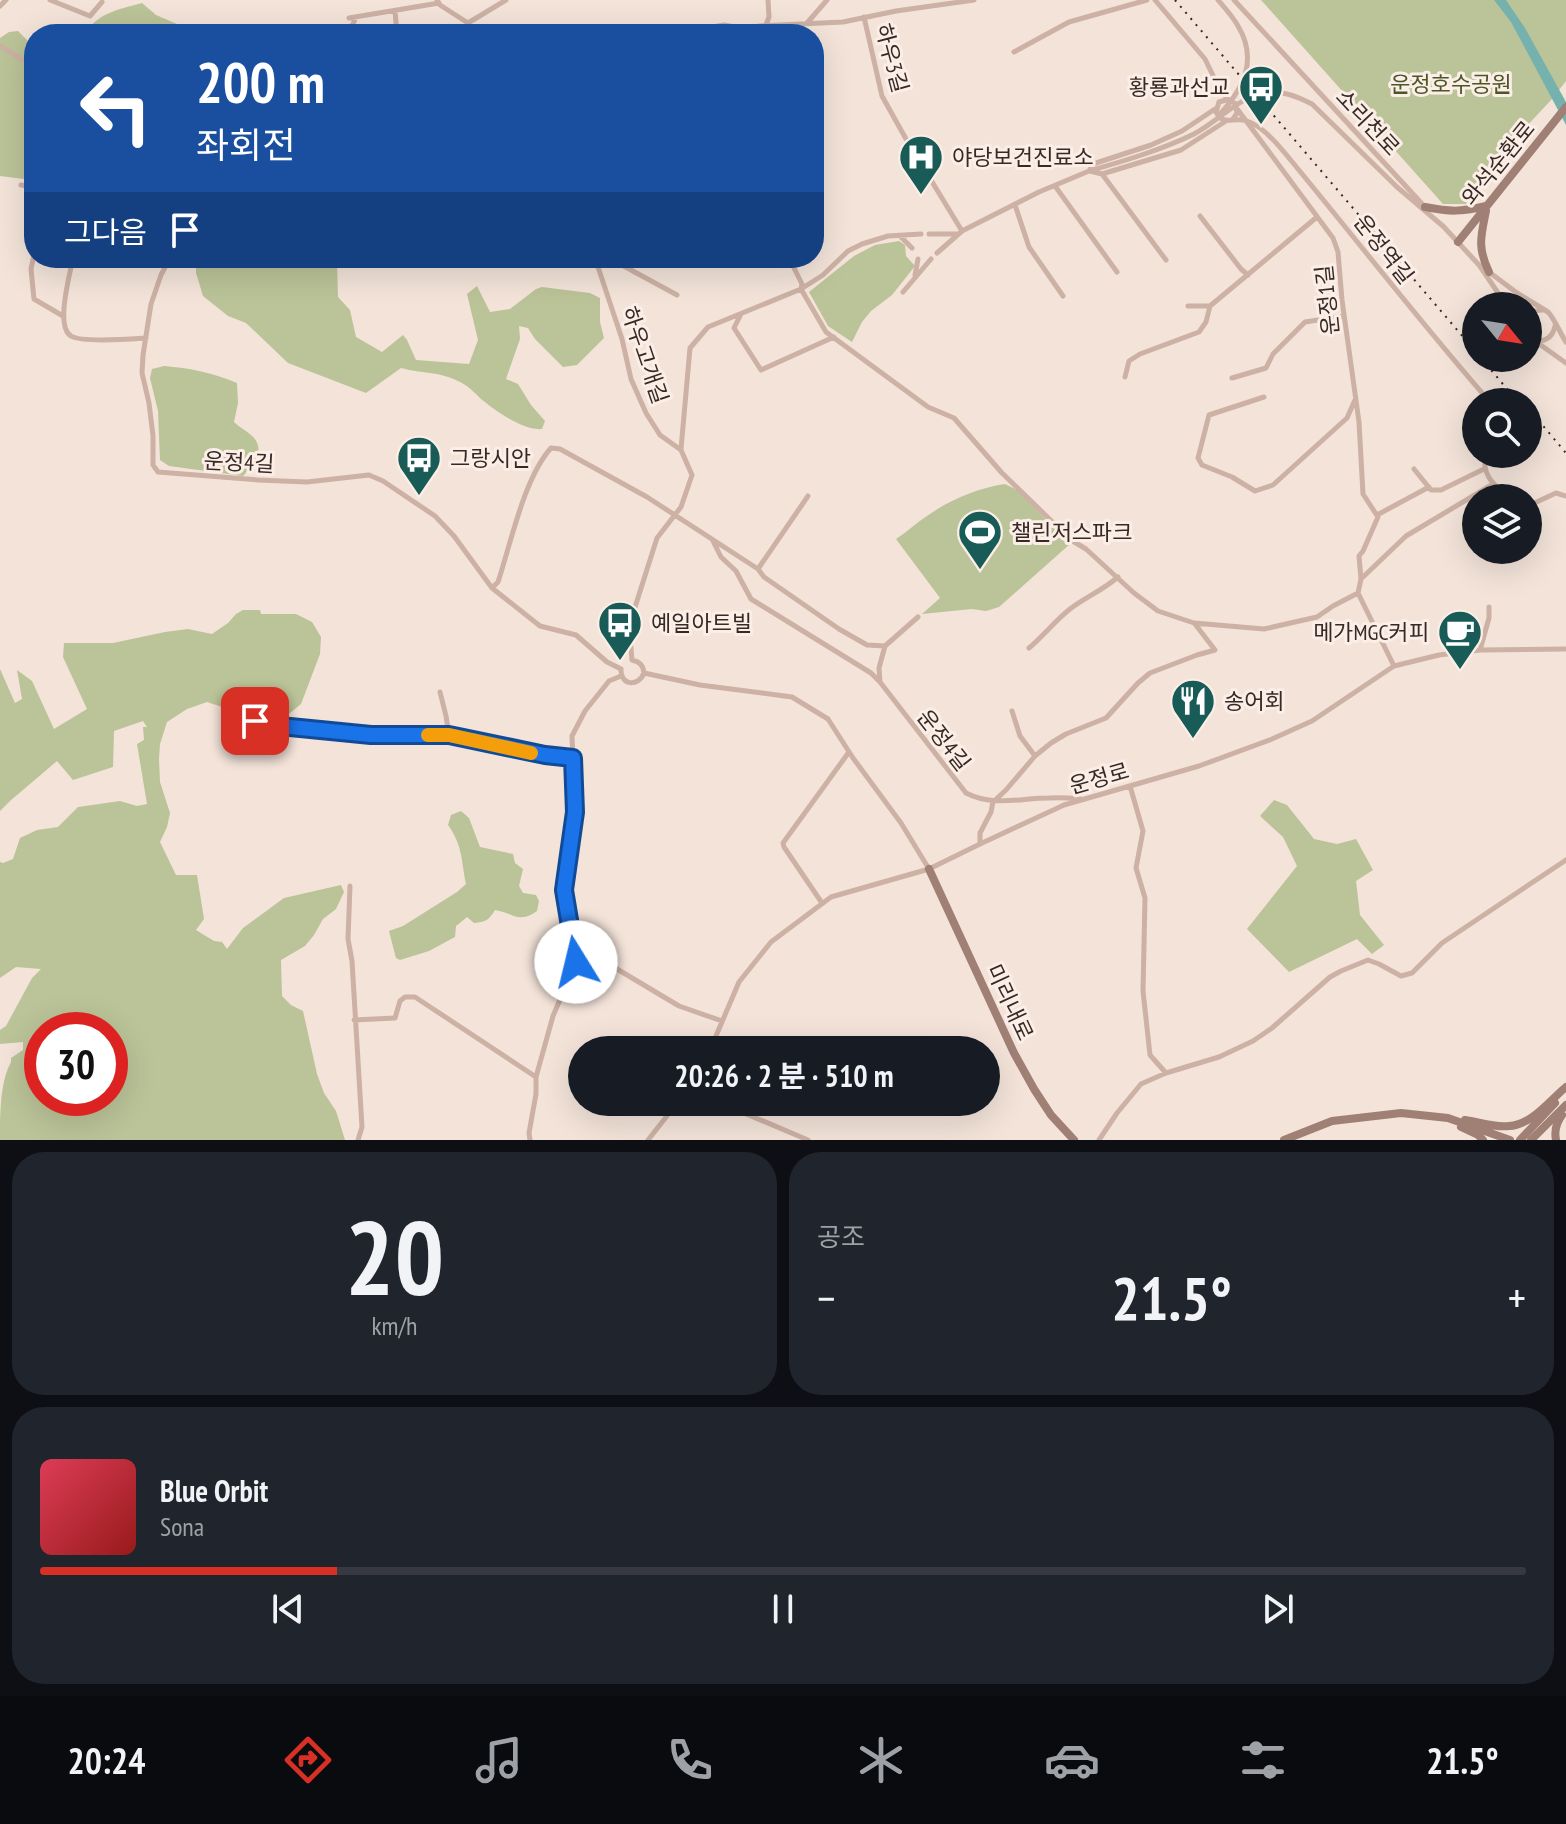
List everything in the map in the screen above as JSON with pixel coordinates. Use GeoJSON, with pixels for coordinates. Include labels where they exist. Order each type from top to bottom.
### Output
{"type":"FeatureCollection","features":[{"type":"Feature","properties":{"kind":"street"},"geometry":{"type":"LineString","coordinates":[[0,6],[6,0]]}},
{"type":"Feature","properties":{"kind":"street"},"geometry":{"type":"LineString","coordinates":[[50,0],[90,16],[102,2]]}},
{"type":"Feature","properties":{"kind":"street"},"geometry":{"type":"LineString","coordinates":[[353,24],[352,17],[438,2],[468,23],[506,0]]}},
{"type":"Feature","properties":{"kind":"street"},"geometry":{"type":"LineString","coordinates":[[766,24],[768,0]]}},
{"type":"Feature","properties":{"kind":"street"},"geometry":{"type":"LineString","coordinates":[[807,23],[827,0]]}},
{"type":"Feature","properties":{"kind":"street"},"geometry":{"type":"LineString","coordinates":[[792,24],[843,22],[974,0]]}},
{"type":"Feature","properties":{"kind":"street"},"geometry":{"type":"LineString","coordinates":[[1014,52],[1069,22],[1147,0]]}},
{"type":"Feature","properties":{"kind":"street"},"geometry":{"type":"LineString","coordinates":[[1089,171],[1102,174],[1181,150],[1230,120],[1238,110],[1235,103],[1220,90],[1205,59],[1155,0]]}},
{"type":"Feature","properties":{"kind":"street"},"geometry":{"type":"LineString","coordinates":[[1208,126],[1241,87],[1247,67],[1248,49],[1239,26],[1218,0]]}},
{"type":"Feature","properties":{"kind":"street","name":"소리천로"},"geometry":{"type":"LineString","coordinates":[[1234,0],[1479,265]]}},
{"type":"Feature","properties":{"kind":"street"},"geometry":{"type":"LineString","coordinates":[[395,11],[396,24]]}},
{"type":"Feature","properties":{"kind":"street","name":"하우3길"},"geometry":{"type":"LineString","coordinates":[[864,17],[882,96],[959,232]]}},
{"type":"Feature","properties":{"kind":"street"},"geometry":{"type":"LineString","coordinates":[[0,46],[24,61]]}},
{"type":"Feature","properties":{"kind":"street"},"geometry":{"type":"LineString","coordinates":[[1220,90],[1217,116],[1248,121]]}},
{"type":"Feature","properties":{"kind":"street"},"geometry":{"type":"LineString","coordinates":[[937,253],[959,232],[1015,205],[1089,171],[1141,156],[1193,135],[1249,97],[1272,92],[1297,96],[1312,104],[1397,187],[1444,227]]}},
{"type":"Feature","properties":{"kind":"street"},"geometry":{"type":"LineString","coordinates":[[1089,171],[1093,164],[1182,131],[1229,100]]}},
{"type":"Feature","properties":{"kind":"street","name":"와석순환로"},"geometry":{"type":"LineString","coordinates":[[1458,242],[1566,107]]}},
{"type":"Feature","properties":{"kind":"street","name":"운정1길"},"geometry":{"type":"LineString","coordinates":[[1238,110],[1333,238],[1338,252],[1359,422],[1363,494],[1377,515]]}},
{"type":"Feature","properties":{"kind":"street","name":"운정역길"},"geometry":{"type":"LineString","coordinates":[[1248,121],[1272,138],[1478,388]]}},
{"type":"Feature","properties":{"kind":"street"},"geometry":{"type":"LineString","coordinates":[[1102,174],[1166,260]]}},
{"type":"Feature","properties":{"kind":"street"},"geometry":{"type":"LineString","coordinates":[[1055,186],[1117,272]]}},
{"type":"Feature","properties":{"kind":"street"},"geometry":{"type":"LineString","coordinates":[[1015,205],[1029,247],[1063,296]]}},
{"type":"Feature","properties":{"kind":"street"},"geometry":{"type":"LineString","coordinates":[[1425,207],[1461,212],[1487,206],[1479,243],[1489,272]]}},
{"type":"Feature","properties":{"kind":"street"},"geometry":{"type":"LineString","coordinates":[[1200,216],[1248,275]]}},
{"type":"Feature","properties":{"kind":"street"},"geometry":{"type":"LineString","coordinates":[[1125,377],[1129,361],[1140,354],[1199,332],[1206,322],[1210,306],[1317,217]]}},
{"type":"Feature","properties":{"kind":"street"},"geometry":{"type":"LineString","coordinates":[[929,234],[959,232]]}},
{"type":"Feature","properties":{"kind":"street"},"geometry":{"type":"LineString","coordinates":[[632,660],[629,626],[657,538],[681,507],[692,475],[681,450],[690,348],[708,327],[801,289],[823,275],[848,251],[888,236],[921,234]]}},
{"type":"Feature","properties":{"kind":"street"},"geometry":{"type":"LineString","coordinates":[[901,236],[912,248]]}},
{"type":"Feature","properties":{"kind":"street"},"geometry":{"type":"LineString","coordinates":[[915,276],[918,259]]}},
{"type":"Feature","properties":{"kind":"street"},"geometry":{"type":"LineString","coordinates":[[903,292],[931,259]]}},
{"type":"Feature","properties":{"kind":"street"},"geometry":{"type":"LineString","coordinates":[[1479,265],[1552,316],[1566,342]]}},
{"type":"Feature","properties":{"kind":"street"},"geometry":{"type":"LineString","coordinates":[[1479,265],[1497,292]]}},
{"type":"Feature","properties":{"kind":"street"},"geometry":{"type":"LineString","coordinates":[[31,268],[34,299],[63,316]]}},
{"type":"Feature","properties":{"kind":"street"},"geometry":{"type":"LineString","coordinates":[[71,268],[63,316],[66,331],[73,338],[146,338]]}},
{"type":"Feature","properties":{"kind":"street","name":"운정4길"},"geometry":{"type":"LineString","coordinates":[[165,268],[151,304],[142,373],[153,436],[153,465],[158,472],[307,482],[369,475],[435,516],[454,536],[492,588],[540,626],[576,635],[607,662],[621,669]]}},
{"type":"Feature","properties":{"kind":"street","name":"하우고개길"},"geometry":{"type":"LineString","coordinates":[[598,268],[622,339],[631,379],[646,413],[660,435],[681,450]]}},
{"type":"Feature","properties":{"kind":"street"},"geometry":{"type":"LineString","coordinates":[[627,268],[677,295]]}},
{"type":"Feature","properties":{"kind":"street"},"geometry":{"type":"LineString","coordinates":[[794,268],[802,284],[801,289],[826,332],[928,407],[954,418],[1011,483],[1071,540],[1086,549],[1158,611],[1194,623],[1264,629],[1317,617],[1358,593]]}},
{"type":"Feature","properties":{"kind":"street"},"geometry":{"type":"LineString","coordinates":[[1188,306],[1210,306]]}},
{"type":"Feature","properties":{"kind":"street"},"geometry":{"type":"LineString","coordinates":[[742,313],[734,328],[761,370],[834,337]]}},
{"type":"Feature","properties":{"kind":"street"},"geometry":{"type":"LineString","coordinates":[[1232,378],[1266,368],[1273,354],[1305,322],[1344,316]]}},
{"type":"Feature","properties":{"kind":"street"},"geometry":{"type":"LineString","coordinates":[[1542,341],[1547,339],[1555,326]]}},
{"type":"Feature","properties":{"kind":"street"},"geometry":{"type":"LineString","coordinates":[[1542,346],[1566,363]]}},
{"type":"Feature","properties":{"kind":"street"},"geometry":{"type":"LineString","coordinates":[[1264,397],[1209,415],[1198,458],[1202,465],[1232,477],[1255,491],[1273,485],[1347,418],[1356,399]]}},
{"type":"Feature","properties":{"kind":"street","name":"운정4길"},"geometry":{"type":"LineString","coordinates":[[492,588],[498,582],[531,478],[551,448],[560,449],[675,514],[758,569],[764,577],[839,629],[867,645],[885,646]]}},
{"type":"Feature","properties":{"kind":"street"},"geometry":{"type":"LineString","coordinates":[[1414,469],[1431,490],[1441,490],[1484,469],[1493,484]]}},
{"type":"Feature","properties":{"kind":"street"},"geometry":{"type":"LineString","coordinates":[[1394,666],[1358,593],[1361,579],[1359,556],[1377,515],[1429,487]]}},
{"type":"Feature","properties":{"kind":"street"},"geometry":{"type":"LineString","coordinates":[[1542,500],[1556,493],[1566,496]]}},
{"type":"Feature","properties":{"kind":"street"},"geometry":{"type":"LineString","coordinates":[[758,569],[808,496]]}},
{"type":"Feature","properties":{"kind":"street"},"geometry":{"type":"LineString","coordinates":[[1361,579],[1406,536],[1462,503]]}},
{"type":"Feature","properties":{"kind":"street","name":"운정4길"},"geometry":{"type":"LineString","coordinates":[[712,539],[721,557],[736,571],[751,599],[871,673],[966,793],[978,800],[993,802]]}},
{"type":"Feature","properties":{"kind":"street"},"geometry":{"type":"LineString","coordinates":[[1029,648],[1069,610],[1118,578]]}},
{"type":"Feature","properties":{"kind":"street"},"geometry":{"type":"LineString","coordinates":[[1480,650],[1489,607]]}},
{"type":"Feature","properties":{"kind":"street"},"geometry":{"type":"LineString","coordinates":[[880,682],[879,668],[885,646],[918,617]]}},
{"type":"Feature","properties":{"kind":"street"},"geometry":{"type":"LineString","coordinates":[[980,844],[980,833],[993,802],[1035,756],[1066,734],[1106,718],[1150,673],[1215,650],[1194,623]]}},
{"type":"Feature","properties":{"kind":"street","name":"운정로"},"geometry":{"type":"LineString","coordinates":[[716,1036],[739,982],[771,942],[831,897],[929,869],[1064,805],[1199,766],[1272,739],[1312,721],[1394,666],[1439,655],[1480,650],[1566,649]]}},
{"type":"Feature","properties":{"kind":"street"},"geometry":{"type":"LineString","coordinates":[[632,660],[643,667],[644,673],[637,683],[630,684],[621,676],[621,669],[632,660]]}},
{"type":"Feature","properties":{"kind":"street"},"geometry":{"type":"LineString","coordinates":[[644,673],[700,685],[792,697],[828,719],[901,823],[929,869]]}},
{"type":"Feature","properties":{"kind":"street"},"geometry":{"type":"LineString","coordinates":[[530,1140],[536,1077],[553,1016],[576,962],[564,890],[575,812],[572,736],[585,711],[609,681],[621,676]]}},
{"type":"Feature","properties":{"kind":"street"},"geometry":{"type":"LineString","coordinates":[[440,692],[449,735]]}},
{"type":"Feature","properties":{"kind":"street"},"geometry":{"type":"LineString","coordinates":[[1012,711],[1020,736],[1035,756]]}},
{"type":"Feature","properties":{"kind":"street"},"geometry":{"type":"LineString","coordinates":[[230,717],[280,726],[371,735],[449,735],[573,758]]}},
{"type":"Feature","properties":{"kind":"street"},"geometry":{"type":"LineString","coordinates":[[822,903],[783,843],[849,752]]}},
{"type":"Feature","properties":{"kind":"street"},"geometry":{"type":"LineString","coordinates":[[1130,786],[1143,831],[1136,868],[1145,898],[1143,991],[1150,1055],[1166,1073]]}},
{"type":"Feature","properties":{"kind":"street"},"geometry":{"type":"LineString","coordinates":[[993,802],[1086,799]]}},
{"type":"Feature","properties":{"kind":"street"},"geometry":{"type":"LineString","coordinates":[[1099,1140],[1134,1092],[1150,1079],[1219,1057],[1253,1041],[1330,977],[1363,962],[1373,961],[1401,976],[1412,973],[1442,943],[1566,860]]}},
{"type":"Feature","properties":{"kind":"street","name":"미리내로"},"geometry":{"type":"LineString","coordinates":[[929,869],[1021,1065],[1051,1115],[1074,1140]]}},
{"type":"Feature","properties":{"kind":"street"},"geometry":{"type":"LineString","coordinates":[[350,886],[348,939],[362,1127],[358,1140]]}},
{"type":"Feature","properties":{"kind":"street"},"geometry":{"type":"LineString","coordinates":[[576,962],[587,968],[617,969],[679,1006],[722,1021]]}},
{"type":"Feature","properties":{"kind":"street"},"geometry":{"type":"LineString","coordinates":[[354,1020],[395,1018],[400,1001],[405,997],[415,997],[536,1077]]}},
{"type":"Feature","properties":{"kind":"street"},"geometry":{"type":"LineString","coordinates":[[1284,1140],[1332,1121],[1401,1113],[1500,1126],[1520,1124],[1566,1088]]}},
{"type":"Feature","properties":{"kind":"street"},"geometry":{"type":"LineString","coordinates":[[1520,1140],[1566,1088]]}},
{"type":"Feature","properties":{"kind":"street"},"geometry":{"type":"LineString","coordinates":[[1531,1140],[1566,1107]]}},
{"type":"Feature","properties":{"kind":"street"},"geometry":{"type":"LineString","coordinates":[[1556,1140],[1554,1131],[1566,1107]]}},
{"type":"Feature","properties":{"kind":"street"},"geometry":{"type":"LineString","coordinates":[[648,1140],[667,1116]]}},
{"type":"Feature","properties":{"kind":"street"},"geometry":{"type":"LineString","coordinates":[[751,1116],[808,1140]]}},
{"type":"Feature","properties":{"kind":"street"},"geometry":{"type":"LineString","coordinates":[[1435,1116],[1483,1140]]}},
{"type":"Feature","properties":{"kind":"street"},"geometry":{"type":"LineString","coordinates":[[1448,1118],[1510,1140]]}},
{"type":"Feature","properties":{"kind":"green space","name":"운정호수공원"},"geometry":{"type":"Polygon","coordinates":[[[1261,0],[1566,0],[1566,81],[1497,158],[1497,168],[1466,204],[1443,204],[1261,0]]]}},
{"type":"Feature","properties":{"kind":"green space"},"geometry":{"type":"Polygon","coordinates":[[[142,3],[156,15],[177,24],[94,24],[117,10],[142,3]]]}},
{"type":"Feature","properties":{"kind":"green space"},"geometry":{"type":"Polygon","coordinates":[[[18,31],[24,37],[24,179],[0,176],[0,38],[18,31]]]}},
{"type":"Feature","properties":{"kind":"green space"},"geometry":{"type":"Polygon","coordinates":[[[899,241],[905,245],[906,256],[915,266],[892,295],[871,311],[852,342],[828,326],[809,292],[854,256],[875,245],[899,241]]]}},
{"type":"Feature","properties":{"kind":"green space"},"geometry":{"type":"Polygon","coordinates":[[[196,268],[337,268],[338,297],[350,310],[356,337],[382,352],[403,335],[416,360],[469,364],[478,340],[467,294],[477,286],[490,312],[510,309],[542,287],[590,293],[600,298],[604,338],[577,365],[563,367],[528,328],[519,326],[520,339],[506,379],[518,384],[545,421],[542,429],[535,429],[510,419],[465,385],[447,376],[401,368],[366,393],[288,363],[246,323],[228,316],[203,296],[196,268]]]}},
{"type":"Feature","properties":{"kind":"green space"},"geometry":{"type":"Polygon","coordinates":[[[164,366],[219,376],[237,383],[238,403],[234,422],[256,440],[258,446],[255,461],[243,476],[169,466],[160,460],[158,411],[150,378],[152,369],[164,366]]]}},
{"type":"Feature","properties":{"kind":"green space","name":"챌린저스파크"},"geometry":{"type":"Polygon","coordinates":[[[1005,484],[1017,490],[1070,544],[999,607],[986,611],[972,609],[922,614],[940,598],[896,539],[954,500],[1005,484]]]}},
{"type":"Feature","properties":{"kind":"green space"},"geometry":{"type":"Polygon","coordinates":[[[243,610],[260,610],[261,614],[296,614],[312,622],[321,637],[320,654],[301,704],[284,718],[246,715],[207,702],[187,709],[167,722],[159,759],[160,782],[170,813],[160,842],[176,875],[197,875],[204,919],[196,930],[214,941],[222,942],[227,949],[243,928],[284,898],[341,885],[344,892],[336,909],[323,919],[305,946],[281,960],[282,996],[303,1011],[317,1074],[324,1093],[336,1111],[345,1140],[0,1140],[5,1079],[11,1058],[23,1050],[23,1042],[0,1044],[0,1030],[6,1026],[32,978],[41,969],[16,967],[0,978],[0,862],[13,859],[20,838],[37,830],[58,827],[78,807],[120,801],[137,806],[147,804],[137,744],[144,740],[143,727],[147,727],[143,721],[114,731],[113,767],[73,780],[57,761],[0,811],[0,669],[15,703],[22,699],[17,670],[32,681],[54,729],[87,709],[63,657],[64,643],[113,643],[188,629],[212,634],[243,610]]]}},
{"type":"Feature","properties":{"kind":"green space"},"geometry":{"type":"Polygon","coordinates":[[[1274,800],[1287,805],[1314,839],[1337,844],[1356,839],[1373,870],[1356,881],[1360,915],[1384,945],[1372,954],[1357,939],[1289,972],[1247,929],[1297,866],[1283,837],[1260,816],[1274,800]]]}},
{"type":"Feature","properties":{"kind":"green space"},"geometry":{"type":"Polygon","coordinates":[[[461,811],[469,818],[480,847],[513,854],[515,863],[523,869],[519,886],[523,893],[536,895],[539,901],[537,911],[521,917],[495,910],[487,920],[474,923],[467,917],[456,926],[455,937],[429,951],[400,960],[396,958],[389,931],[403,926],[466,884],[459,847],[448,825],[451,815],[461,811]]]}},
{"type":"Feature","properties":{"kind":"water"},"geometry":{"type":"Polygon","coordinates":[[[1494,0],[1506,0],[1525,28],[1566,102],[1566,125],[1511,22],[1494,0]]]}},
{"type":"Feature","properties":{"kind":"railway"},"geometry":{"type":"LineString","coordinates":[[1175,0],[1462,336]]}},
{"type":"Feature","properties":{"kind":"railway"},"geometry":{"type":"LineString","coordinates":[[1493,372],[1506,388]]}},
{"type":"Feature","properties":{"kind":"railway"},"geometry":{"type":"LineString","coordinates":[[1542,425],[1566,453]]}},
{"type":"Feature","properties":{"kind":"slow traffic"},"geometry":{"type":"LineString","coordinates":[[428,735],[449,735],[531,753]]}},
{"type":"Feature","properties":{"kind":"place","name":"황룡과선교"},"geometry":{"type":"Point","coordinates":[1261,126]}},
{"type":"Feature","properties":{"kind":"place","name":"야당보건진료소"},"geometry":{"type":"Point","coordinates":[921,196]}},
{"type":"Feature","properties":{"kind":"place","name":"그랑시안"},"geometry":{"type":"Point","coordinates":[419,497]}},
{"type":"Feature","properties":{"kind":"place","name":"챌린저스파크"},"geometry":{"type":"Point","coordinates":[980,571]}},
{"type":"Feature","properties":{"kind":"place","name":"예일아트빌"},"geometry":{"type":"Point","coordinates":[620,662]}},
{"type":"Feature","properties":{"kind":"place","name":"메가MGC커피"},"geometry":{"type":"Point","coordinates":[1460,671]}},
{"type":"Feature","properties":{"kind":"place","name":"송어회"},"geometry":{"type":"Point","coordinates":[1193,740]}},
{"type":"Feature","properties":{"kind":"route"},"geometry":{"type":"LineString","coordinates":[[255,721],[371,735],[449,735],[573,758],[575,812],[564,890],[576,962]]}}]}
